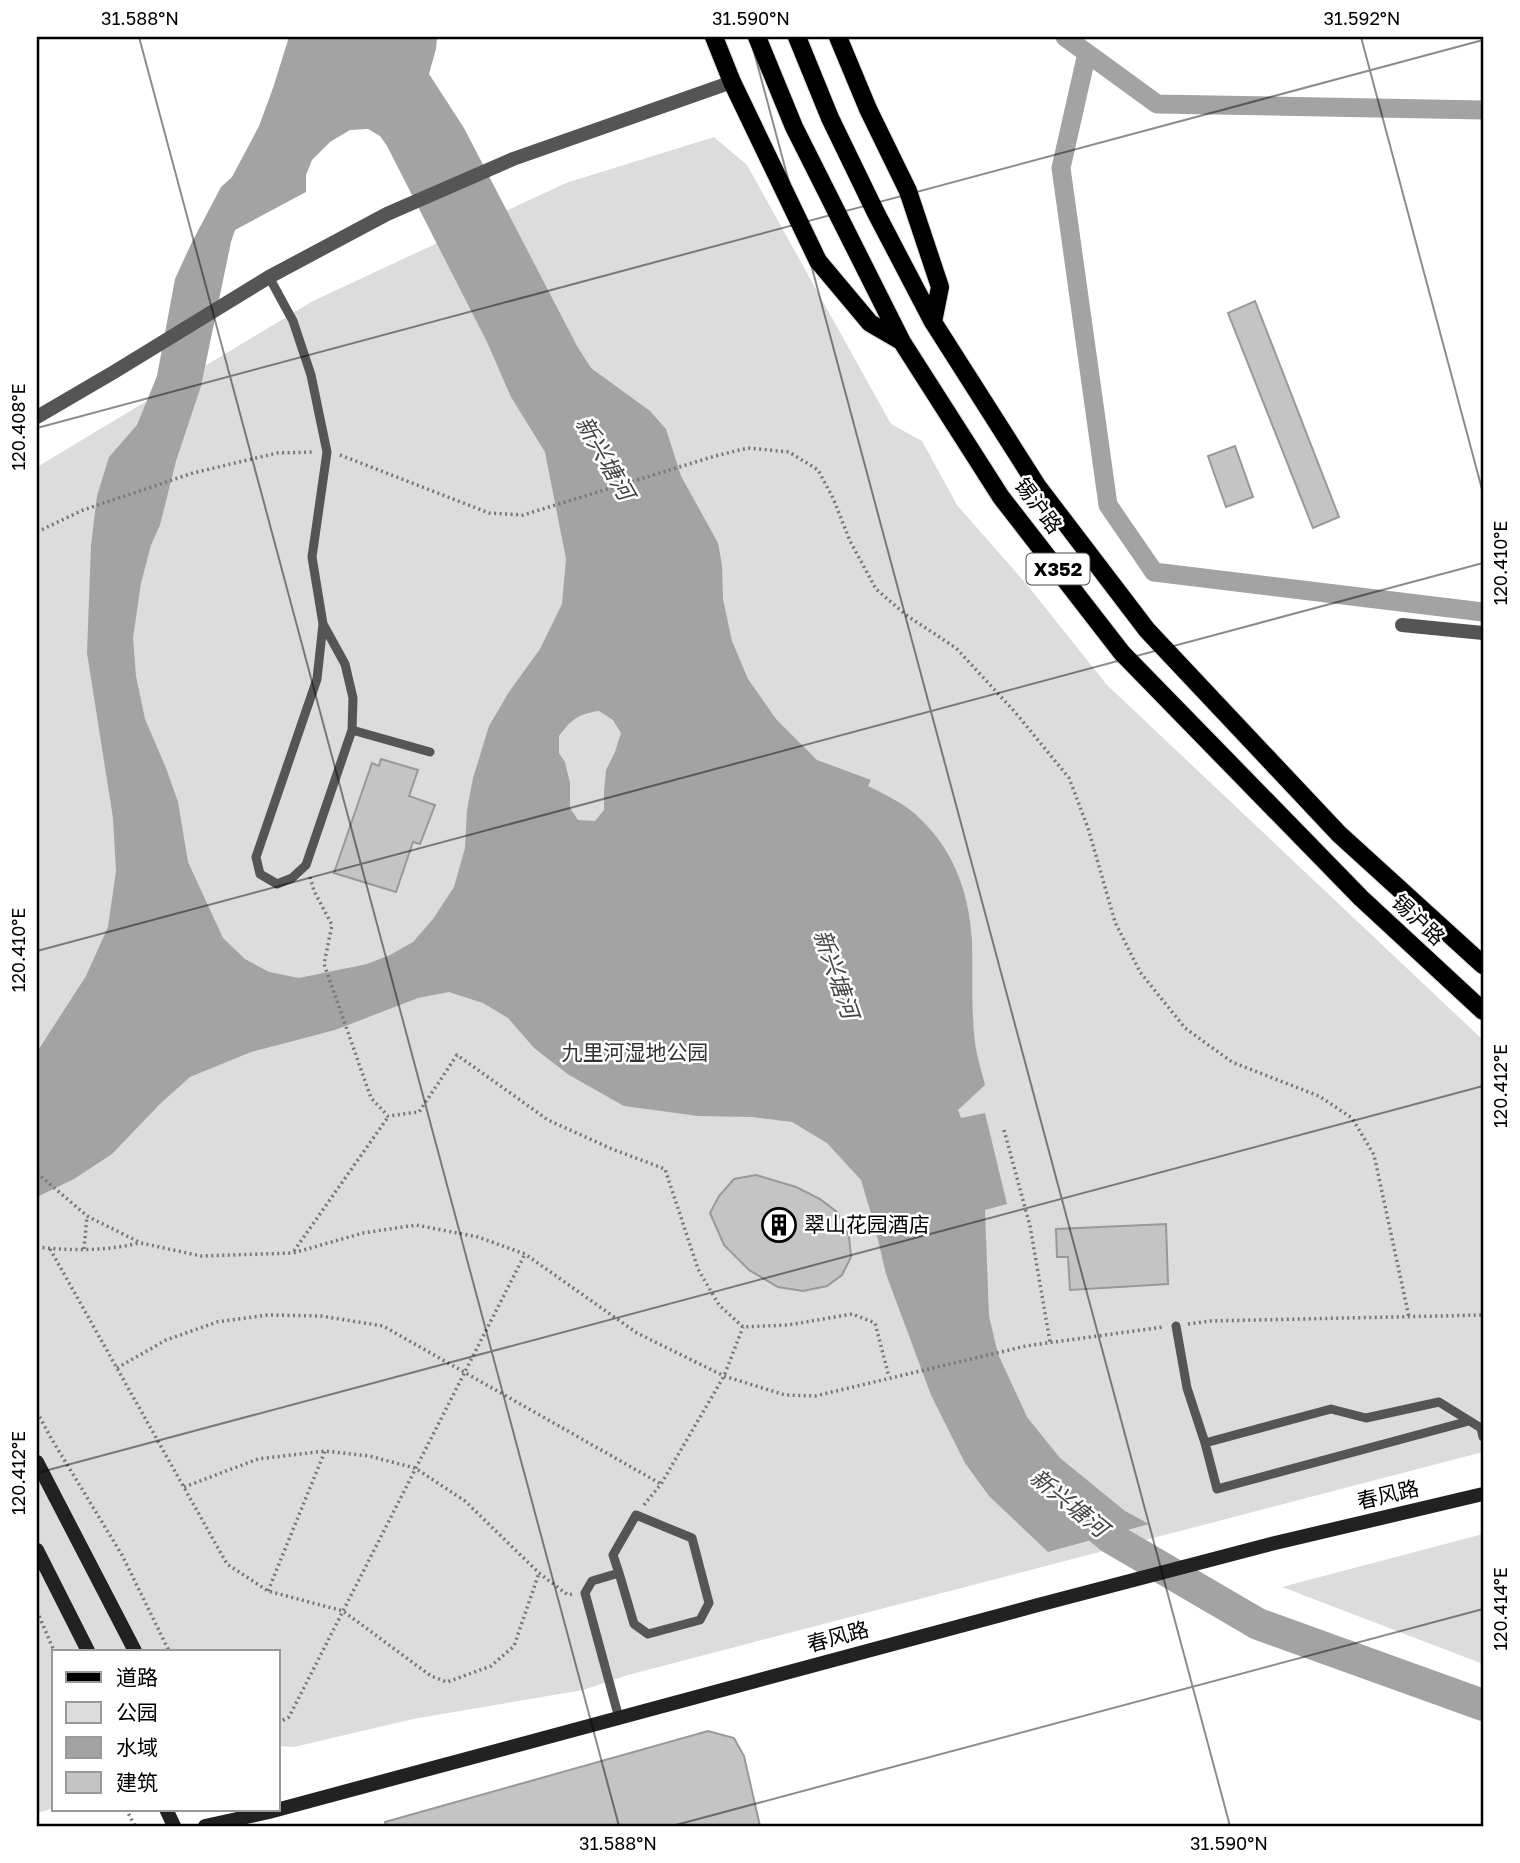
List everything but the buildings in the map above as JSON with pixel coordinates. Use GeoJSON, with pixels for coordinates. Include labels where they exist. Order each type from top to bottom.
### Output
{"type":"FeatureCollection","features":[{"type":"Feature","properties":{"kind":"main road"},"geometry":{"type":"LineString","coordinates":[[714,37],[732,82],[818,261],[870,323],[902,342]]}},
{"type":"Feature","properties":{"kind":"main road","name":"锡沪路"},"geometry":{"type":"LineString","coordinates":[[757,37],[794,127],[902,342],[1001,497],[1122,653],[1361,898],[1483,1011]]}},
{"type":"Feature","properties":{"kind":"main road","name":"锡沪路"},"geometry":{"type":"LineString","coordinates":[[797,37],[830,118],[876,214],[933,322],[1038,487],[1147,630],[1339,834],[1483,965]]}},
{"type":"Feature","properties":{"kind":"main road"},"geometry":{"type":"LineString","coordinates":[[838,37],[908,191],[940,287],[933,322]]}},
{"type":"Feature","properties":{"kind":"main road"},"geometry":{"type":"LineString","coordinates":[[37,1462],[134,1650]]}},
{"type":"Feature","properties":{"kind":"main road","name":"春风路"},"geometry":{"type":"LineString","coordinates":[[280,1810],[1038,1605],[1271,1544],[1483,1494]]}},
{"type":"Feature","properties":{"kind":"main road"},"geometry":{"type":"LineString","coordinates":[[37,1550],[87,1650]]}},
{"type":"Feature","properties":{"kind":"main road","name":"春风路"},"geometry":{"type":"LineString","coordinates":[[205,1826],[274,1811]]}},
{"type":"Feature","properties":{"kind":"street"},"geometry":{"type":"LineString","coordinates":[[37,417],[269,277],[387,214],[513,159],[732,82]]}},
{"type":"Feature","properties":{"kind":"street"},"geometry":{"type":"LineString","coordinates":[[1402,625],[1483,633]]}},
{"type":"Feature","properties":{"kind":"lane"},"geometry":{"type":"LineString","coordinates":[[269,277],[293,321],[311,375],[327,452],[312,557],[323,624],[317,679],[256,857],[260,874],[277,884],[292,878],[306,865],[352,730],[353,698],[345,664],[323,624]]}},
{"type":"Feature","properties":{"kind":"lane"},"geometry":{"type":"LineString","coordinates":[[352,730],[430,752]]}},
{"type":"Feature","properties":{"kind":"lane"},"geometry":{"type":"LineString","coordinates":[[1176,1326],[1187,1388],[1217,1489],[1469,1421]]}},
{"type":"Feature","properties":{"kind":"lane"},"geometry":{"type":"LineString","coordinates":[[1205,1443],[1331,1409],[1366,1418],[1439,1402],[1481,1428],[1483,1437]]}},
{"type":"Feature","properties":{"kind":"lane"},"geometry":{"type":"LineString","coordinates":[[636,1515],[692,1538],[709,1603],[700,1620],[648,1634],[634,1624],[619,1573],[613,1555],[636,1515]]}},
{"type":"Feature","properties":{"kind":"lane"},"geometry":{"type":"LineString","coordinates":[[619,1573],[592,1581],[585,1593],[619,1718]]}},
{"type":"Feature","properties":{"kind":"path"},"geometry":{"type":"LineString","coordinates":[[37,531],[83,510],[193,473],[277,453],[327,452],[489,513],[523,515],[748,448],[789,452],[817,470],[876,589],[906,615],[956,648],[1015,712],[1069,778],[1088,828],[1115,922],[1140,972],[1185,1028],[1232,1062],[1319,1096],[1352,1118],[1374,1155],[1409,1317]]}},
{"type":"Feature","properties":{"kind":"path"},"geometry":{"type":"LineString","coordinates":[[306,865],[314,891],[332,925],[324,964],[370,1098],[388,1116]]}},
{"type":"Feature","properties":{"kind":"path"},"geometry":{"type":"LineString","coordinates":[[293,1253],[388,1116],[419,1112],[457,1055],[548,1120],[665,1169],[698,1269],[719,1305],[743,1327],[788,1325],[852,1314],[875,1323],[889,1377]]}},
{"type":"Feature","properties":{"kind":"path"},"geometry":{"type":"LineString","coordinates":[[1004,1130],[1030,1226],[1050,1342]]}},
{"type":"Feature","properties":{"kind":"path"},"geometry":{"type":"LineString","coordinates":[[37,1173],[87,1216],[141,1243],[201,1256],[293,1253],[363,1233],[416,1225],[478,1237],[525,1254],[637,1333],[723,1376],[785,1395],[815,1395],[1026,1346],[1210,1321],[1483,1315]]}},
{"type":"Feature","properties":{"kind":"path"},"geometry":{"type":"LineString","coordinates":[[83,1249],[87,1216]]}},
{"type":"Feature","properties":{"kind":"path"},"geometry":{"type":"LineString","coordinates":[[37,1247],[116,1248],[141,1243]]}},
{"type":"Feature","properties":{"kind":"path"},"geometry":{"type":"LineString","coordinates":[[50,1249],[226,1564],[268,1591],[342,1611],[431,1676],[447,1682],[491,1666],[513,1646],[539,1573]]}},
{"type":"Feature","properties":{"kind":"path"},"geometry":{"type":"LineString","coordinates":[[280,1722],[289,1717],[525,1254]]}},
{"type":"Feature","properties":{"kind":"path"},"geometry":{"type":"LineString","coordinates":[[117,1368],[166,1340],[217,1322],[268,1315],[321,1316],[383,1326],[661,1483]]}},
{"type":"Feature","properties":{"kind":"path"},"geometry":{"type":"LineString","coordinates":[[636,1515],[661,1483],[723,1376],[743,1327]]}},
{"type":"Feature","properties":{"kind":"path"},"geometry":{"type":"LineString","coordinates":[[37,1412],[122,1555],[169,1650]]}},
{"type":"Feature","properties":{"kind":"path"},"geometry":{"type":"LineString","coordinates":[[184,1487],[258,1460],[325,1451],[369,1455],[415,1468],[465,1501],[539,1573],[568,1595],[585,1593]]}},
{"type":"Feature","properties":{"kind":"path"},"geometry":{"type":"LineString","coordinates":[[268,1591],[325,1451]]}},
{"type":"Feature","properties":{"kind":"path"},"geometry":{"type":"LineString","coordinates":[[37,1611],[54,1650]]}},
{"type":"Feature","properties":{"kind":"green space","name":"九里河湿地公园"},"geometry":{"type":"Polygon","coordinates":[[[714,137],[747,165],[891,424],[922,441],[957,505],[1028,586],[1107,685],[1483,1040],[1483,1452],[628,1675],[583,1690],[413,1719],[294,1747],[280,1746],[280,1650],[52,1650],[52,1809],[37,1813],[37,467],[313,301],[566,183],[714,137]]]}},
{"type":"Feature","properties":{"kind":"green space"},"geometry":{"type":"Polygon","coordinates":[[[1483,1534],[1483,1664],[1282,1587],[1483,1534]]]}},
{"type":"Feature","properties":{"kind":"water"},"geometry":{"type":"Polygon","coordinates":[[[289,37],[437,37],[429,74],[464,128],[577,346],[591,368],[650,411],[666,429],[681,476],[718,543],[723,599],[732,641],[748,679],[776,719],[817,760],[871,780],[868,786],[914,813],[928,826],[949,855],[963,887],[970,923],[974,1031],[985,1085],[958,1110],[961,1118],[985,1113],[1007,1204],[985,1210],[989,1316],[998,1354],[1027,1417],[1060,1458],[1125,1511],[1149,1524],[1048,1552],[989,1496],[965,1463],[931,1395],[886,1274],[861,1180],[827,1143],[792,1122],[752,1117],[698,1116],[624,1106],[569,1075],[534,1048],[508,1018],[483,1003],[449,992],[418,998],[335,1030],[251,1052],[190,1077],[112,1154],[74,1179],[37,1197],[37,1052],[86,976],[108,927],[116,871],[113,818],[87,653],[91,545],[97,496],[109,457],[137,425],[157,376],[175,279],[221,187],[232,177],[259,126],[289,37]],[[368,129],[350,130],[330,142],[312,160],[306,175],[306,192],[235,230],[201,386],[141,583],[133,638],[136,676],[145,719],[178,802],[188,862],[223,938],[245,959],[269,972],[299,978],[367,964],[413,942],[433,919],[454,887],[465,848],[467,810],[473,778],[489,726],[509,692],[540,649],[562,604],[566,559],[545,452],[511,397],[487,342],[387,146],[380,136],[368,129]],[[599,711],[576,718],[559,736],[559,753],[565,762],[570,783],[570,808],[578,820],[595,821],[604,810],[606,770],[621,733],[613,720],[599,711]]]}},
{"type":"Feature","properties":{"kind":"waterway"},"geometry":{"type":"LineString","coordinates":[[1065,37],[1157,104],[1483,110]]}},
{"type":"Feature","properties":{"kind":"waterway"},"geometry":{"type":"LineString","coordinates":[[1087,53],[1061,168],[1108,505],[1154,572],[1483,612]]}},
{"type":"Feature","properties":{"kind":"waterway","name":"新兴塘河"},"geometry":{"type":"LineString","coordinates":[[1075,1508],[1111,1538],[1258,1624],[1483,1705]]}},
{"type":"Feature","properties":{"kind":"place","name":"翠山花园酒店"},"geometry":{"type":"Point","coordinates":[779,1225]}}]}
